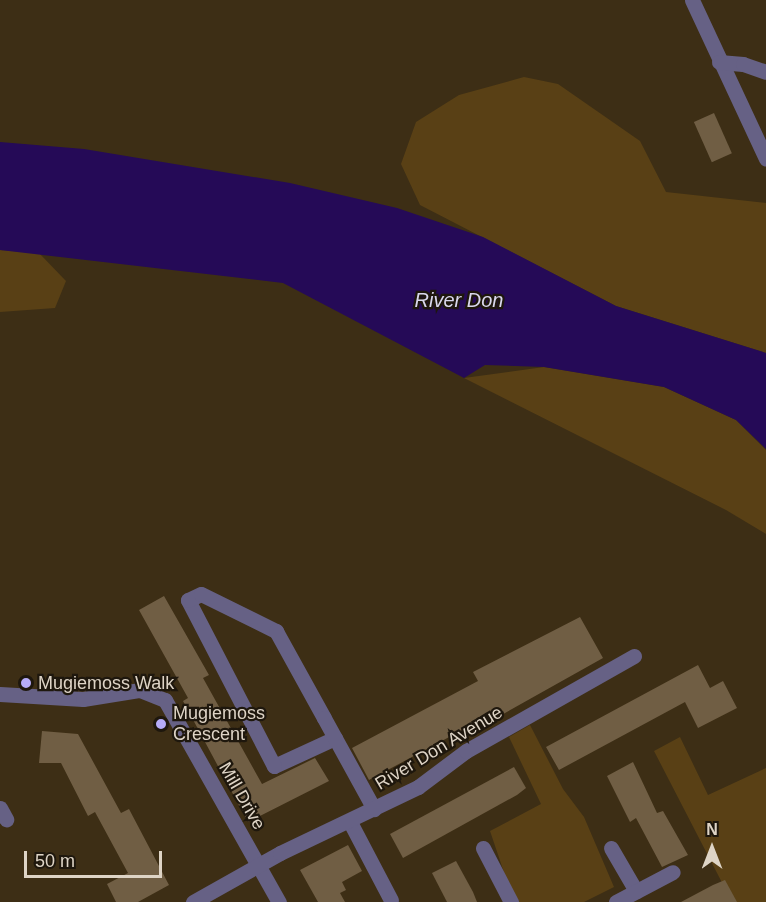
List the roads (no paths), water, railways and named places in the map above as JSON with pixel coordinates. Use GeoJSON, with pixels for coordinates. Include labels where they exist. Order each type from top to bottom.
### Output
{"type":"FeatureCollection","features":[{"type":"Feature","properties":{"kind":"street"},"geometry":{"type":"LineString","coordinates":[[692,0],[766,159]]}},
{"type":"Feature","properties":{"kind":"street"},"geometry":{"type":"LineString","coordinates":[[719,62],[743,64],[766,72]]}},
{"type":"Feature","properties":{"kind":"street"},"geometry":{"type":"LineString","coordinates":[[335,738],[274,766],[188,600],[201,594],[276,631],[335,738],[374,809]]}},
{"type":"Feature","properties":{"kind":"street","name":"River Don Avenue"},"geometry":{"type":"LineString","coordinates":[[260,866],[280,853],[350,822],[418,787],[466,752],[634,656]]}},
{"type":"Feature","properties":{"kind":"street","name":"Mill Drive"},"geometry":{"type":"LineString","coordinates":[[0,694],[70,700],[140,690],[155,693],[171,710],[279,902]]}},
{"type":"Feature","properties":{"kind":"street"},"geometry":{"type":"LineString","coordinates":[[350,822],[392,900]]}},
{"type":"Feature","properties":{"kind":"street"},"geometry":{"type":"LineString","coordinates":[[483,848],[510,902]]}},
{"type":"Feature","properties":{"kind":"street"},"geometry":{"type":"LineString","coordinates":[[611,848],[636,891]]}},
{"type":"Feature","properties":{"kind":"street"},"geometry":{"type":"LineString","coordinates":[[192,902],[260,866]]}},
{"type":"Feature","properties":{"kind":"street"},"geometry":{"type":"LineString","coordinates":[[616,902],[673,872]]}},
{"type":"Feature","properties":{"kind":"water","name":"River Don"},"geometry":{"type":"Polygon","coordinates":[[[0,142],[84,149],[290,183],[397,208],[483,237],[616,306],[766,353],[766,449],[736,420],[664,387],[544,367],[485,365],[464,378],[283,283],[0,250],[0,142]]]}},
{"type":"Feature","properties":{"kind":"place","name":"Mugiemoss Walk"},"geometry":{"type":"Point","coordinates":[26,683]}},
{"type":"Feature","properties":{"kind":"place","name":"Mugiemoss Crescent"},"geometry":{"type":"Point","coordinates":[161,724]}}]}
